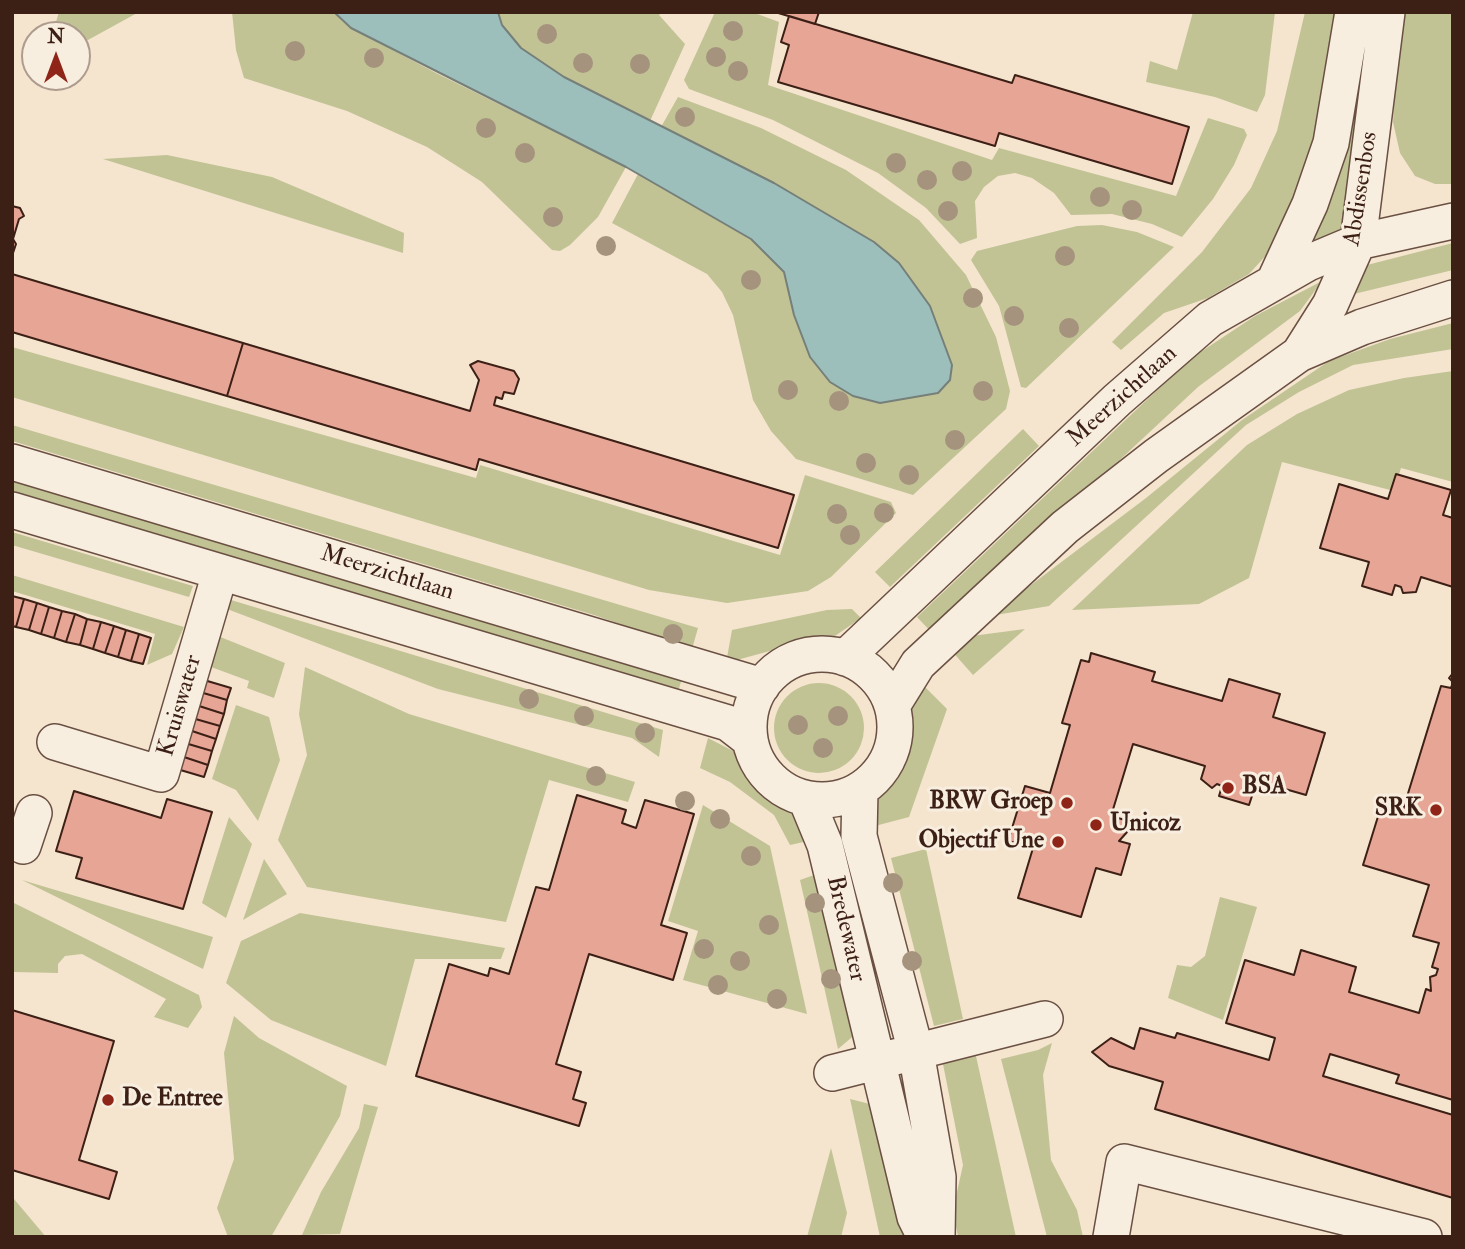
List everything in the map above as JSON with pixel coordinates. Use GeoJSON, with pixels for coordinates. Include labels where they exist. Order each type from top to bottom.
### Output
{"type":"FeatureCollection","features":[{"type":"Feature","properties":{"kind":"street","name":"Abdissenbos"},"geometry":{"type":"LineString","coordinates":[[1274,282],[1310,204],[1331,143],[1353,12]]}},
{"type":"Feature","properties":{"kind":"street","name":"Abdissenbos"},"geometry":{"type":"LineString","coordinates":[[1298,354],[1330,305],[1358,242],[1387,12]]}},
{"type":"Feature","properties":{"kind":"street","name":"Meerzichtlaan"},"geometry":{"type":"LineString","coordinates":[[845,659],[1117,400],[1210,319],[1274,282],[1358,242],[1453,221]]}},
{"type":"Feature","properties":{"kind":"street"},"geometry":{"type":"LineString","coordinates":[[892,706],[918,664],[1065,527],[1156,456],[1298,354],[1362,327],[1453,298]]}},
{"type":"Feature","properties":{"kind":"street","name":"Meerzichtlaan"},"geometry":{"type":"LineString","coordinates":[[12,462],[762,685]]}},
{"type":"Feature","properties":{"kind":"street","name":"Meerzichtlaan"},"geometry":{"type":"LineString","coordinates":[[12,510],[728,723],[750,740]]}},
{"type":"Feature","properties":{"kind":"street","name":"Kruiswater"},"geometry":{"type":"LineString","coordinates":[[55,742],[161,774],[220,573]]}},
{"type":"Feature","properties":{"kind":"street"},"geometry":{"type":"LineString","coordinates":[[822,654],[845,659],[874,677],[892,706],[894,735],[886,762],[860,790],[834,799],[806,799],[786,791],[769,778],[757,760],[750,740],[751,711],[762,685],[779,668],[799,658],[822,654]]}},
{"type":"Feature","properties":{"kind":"street","name":"Bredewater"},"geometry":{"type":"LineString","coordinates":[[860,790],[859,836],[916,1052],[938,1177],[937,1237]]}},
{"type":"Feature","properties":{"kind":"street","name":"Bredewater"},"geometry":{"type":"LineString","coordinates":[[806,799],[825,845],[915,1217],[925,1237]]}},
{"type":"Feature","properties":{"kind":"street"},"geometry":{"type":"LineString","coordinates":[[23,846],[34,813]]}},
{"type":"Feature","properties":{"kind":"street"},"geometry":{"type":"LineString","coordinates":[[832,1073],[1045,1019]]}},
{"type":"Feature","properties":{"kind":"street"},"geometry":{"type":"LineString","coordinates":[[1111,1237],[1124,1161],[1424,1237]]}},
{"type":"Feature","properties":{"kind":"green space"},"geometry":{"type":"Polygon","coordinates":[[[59,12],[139,12],[91,38],[91,21],[56,21],[59,12]]]}},
{"type":"Feature","properties":{"kind":"green space"},"geometry":{"type":"Polygon","coordinates":[[[232,12],[334,12],[351,28],[626,167],[598,217],[570,245],[560,251],[552,250],[482,182],[427,147],[347,111],[244,78],[236,50],[232,12]]]}},
{"type":"Feature","properties":{"kind":"green space"},"geometry":{"type":"Polygon","coordinates":[[[498,12],[662,12],[659,15],[685,44],[650,121],[564,77],[521,48],[502,25],[498,12]]]}},
{"type":"Feature","properties":{"kind":"green space"},"geometry":{"type":"Polygon","coordinates":[[[715,12],[752,12],[779,22],[768,85],[992,160],[999,148],[1176,196],[1208,118],[1244,129],[1247,135],[1234,165],[1213,199],[1182,237],[1152,224],[1112,214],[1071,215],[1054,193],[1032,178],[1015,173],[998,176],[984,187],[975,201],[977,238],[960,244],[926,208],[878,173],[773,120],[689,89],[684,80],[715,12]]]}},
{"type":"Feature","properties":{"kind":"green space"},"geometry":{"type":"Polygon","coordinates":[[[1193,12],[1275,12],[1265,95],[1257,112],[1215,97],[1146,82],[1150,61],[1177,70],[1193,12]]]}},
{"type":"Feature","properties":{"kind":"green space"},"geometry":{"type":"Polygon","coordinates":[[[1305,12],[1338,12],[1315,147],[1281,239],[1249,274],[1208,298],[1164,313],[1121,350],[1112,342],[1202,252],[1251,188],[1277,131],[1305,12]]]}},
{"type":"Feature","properties":{"kind":"green space"},"geometry":{"type":"Polygon","coordinates":[[[1363,12],[1378,12],[1342,230],[1309,242],[1363,12]]]}},
{"type":"Feature","properties":{"kind":"green space"},"geometry":{"type":"Polygon","coordinates":[[[1406,12],[1453,12],[1453,184],[1435,184],[1415,176],[1400,153],[1393,122],[1397,55],[1406,12]]]}},
{"type":"Feature","properties":{"kind":"green space"},"geometry":{"type":"Polygon","coordinates":[[[678,97],[761,128],[846,170],[919,220],[966,275],[996,337],[1010,391],[1006,409],[913,495],[796,459],[771,431],[753,400],[733,315],[722,292],[707,274],[612,223],[638,174],[751,239],[784,272],[794,315],[810,356],[830,382],[880,403],[938,393],[774,183],[661,127],[678,97]]]}},
{"type":"Feature","properties":{"kind":"green space"},"geometry":{"type":"Polygon","coordinates":[[[167,155],[272,177],[404,233],[403,253],[103,159],[167,155]]]}},
{"type":"Feature","properties":{"kind":"green space"},"geometry":{"type":"Polygon","coordinates":[[[1102,225],[1137,232],[1174,247],[1026,388],[1021,387],[999,306],[971,260],[977,251],[1077,226],[1102,225]]]}},
{"type":"Feature","properties":{"kind":"green space"},"geometry":{"type":"Polygon","coordinates":[[[1453,243],[1453,270],[1354,294],[1367,265],[1453,243]]]}},
{"type":"Feature","properties":{"kind":"green space"},"geometry":{"type":"Polygon","coordinates":[[[1322,281],[1300,311],[1198,387],[933,634],[917,617],[1190,359],[1255,316],[1322,281]]]}},
{"type":"Feature","properties":{"kind":"green space"},"geometry":{"type":"Polygon","coordinates":[[[1453,323],[1453,349],[1353,365],[1299,392],[1246,425],[1049,606],[990,616],[1146,498],[1242,420],[1329,361],[1390,339],[1453,323]]]}},
{"type":"Feature","properties":{"kind":"green space"},"geometry":{"type":"Polygon","coordinates":[[[12,347],[476,478],[480,465],[780,555],[805,475],[891,502],[896,513],[831,577],[808,591],[727,603],[649,590],[12,397],[12,347]]]}},
{"type":"Feature","properties":{"kind":"green space"},"geometry":{"type":"Polygon","coordinates":[[[1453,371],[1453,482],[1401,468],[1394,491],[1282,462],[1249,578],[1199,604],[1072,610],[1247,445],[1297,414],[1349,390],[1453,371]]]}},
{"type":"Feature","properties":{"kind":"green space"},"geometry":{"type":"Polygon","coordinates":[[[12,425],[698,628],[692,649],[594,615],[12,441],[12,425]]]}},
{"type":"Feature","properties":{"kind":"green space"},"geometry":{"type":"Polygon","coordinates":[[[1023,429],[1039,446],[890,587],[875,572],[1023,429]]]}},
{"type":"Feature","properties":{"kind":"green space"},"geometry":{"type":"Polygon","coordinates":[[[12,473],[683,675],[677,695],[12,500],[12,473]]]}},
{"type":"Feature","properties":{"kind":"green space"},"geometry":{"type":"Polygon","coordinates":[[[12,532],[193,586],[189,597],[12,545],[12,532]]]}},
{"type":"Feature","properties":{"kind":"green space"},"geometry":{"type":"Polygon","coordinates":[[[12,575],[184,627],[172,654],[147,665],[155,634],[12,591],[12,575]]]}},
{"type":"Feature","properties":{"kind":"green space"},"geometry":{"type":"Polygon","coordinates":[[[231,600],[663,730],[659,757],[632,738],[438,689],[227,609],[231,600]]]}},
{"type":"Feature","properties":{"kind":"green space"},"geometry":{"type":"Polygon","coordinates":[[[852,609],[861,618],[832,638],[799,643],[726,663],[732,630],[827,610],[852,609]]]}},
{"type":"Feature","properties":{"kind":"green space"},"geometry":{"type":"Polygon","coordinates":[[[1025,629],[973,675],[950,649],[964,637],[1025,629]]]}},
{"type":"Feature","properties":{"kind":"green space"},"geometry":{"type":"Polygon","coordinates":[[[213,634],[285,663],[274,698],[247,688],[249,681],[203,664],[213,634]]]}},
{"type":"Feature","properties":{"kind":"green space"},"geometry":{"type":"Polygon","coordinates":[[[305,667],[409,714],[635,782],[628,802],[549,780],[506,922],[307,887],[278,840],[307,755],[299,714],[305,667]]]}},
{"type":"Feature","properties":{"kind":"green space"},"geometry":{"type":"Polygon","coordinates":[[[920,682],[947,709],[909,817],[875,826],[870,802],[886,785],[898,762],[908,734],[911,704],[920,682]]]}},
{"type":"Feature","properties":{"kind":"green space"},"geometry":{"type":"Polygon","coordinates":[[[819,683],[836,686],[851,696],[861,711],[864,728],[861,745],[851,760],[836,770],[819,773],[802,770],[787,760],[777,745],[774,728],[777,711],[787,696],[802,686],[819,683]]]}},
{"type":"Feature","properties":{"kind":"green space"},"geometry":{"type":"Polygon","coordinates":[[[236,705],[269,717],[280,760],[258,821],[236,790],[212,779],[236,705]]]}},
{"type":"Feature","properties":{"kind":"green space"},"geometry":{"type":"Polygon","coordinates":[[[708,738],[735,752],[746,776],[763,797],[795,815],[808,841],[790,845],[774,815],[730,782],[700,768],[708,738]]]}},
{"type":"Feature","properties":{"kind":"green space"},"geometry":{"type":"Polygon","coordinates":[[[703,805],[770,846],[807,1014],[683,980],[698,931],[668,921],[703,805]]]}},
{"type":"Feature","properties":{"kind":"green space"},"geometry":{"type":"Polygon","coordinates":[[[229,817],[252,844],[226,918],[202,903],[229,817]]]}},
{"type":"Feature","properties":{"kind":"green space"},"geometry":{"type":"Polygon","coordinates":[[[926,849],[963,1019],[934,1026],[891,858],[926,849]]]}},
{"type":"Feature","properties":{"kind":"green space"},"geometry":{"type":"Polygon","coordinates":[[[264,859],[287,894],[243,920],[264,859]]]}},
{"type":"Feature","properties":{"kind":"green space"},"geometry":{"type":"Polygon","coordinates":[[[817,874],[857,1033],[838,1049],[800,880],[817,874]]]}},
{"type":"Feature","properties":{"kind":"green space"},"geometry":{"type":"Polygon","coordinates":[[[22,880],[213,937],[203,969],[22,880]]]}},
{"type":"Feature","properties":{"kind":"green space"},"geometry":{"type":"Polygon","coordinates":[[[1220,897],[1257,907],[1223,1020],[1168,998],[1177,965],[1191,967],[1205,956],[1220,897]]]}},
{"type":"Feature","properties":{"kind":"green space"},"geometry":{"type":"Polygon","coordinates":[[[12,902],[199,995],[202,1007],[188,1028],[154,1017],[166,999],[82,954],[65,956],[58,964],[58,973],[14,972],[12,902]]]}},
{"type":"Feature","properties":{"kind":"green space"},"geometry":{"type":"Polygon","coordinates":[[[300,913],[505,948],[501,959],[415,959],[386,1066],[271,1020],[226,983],[241,941],[300,913]]]}},
{"type":"Feature","properties":{"kind":"green space"},"geometry":{"type":"Polygon","coordinates":[[[234,1016],[259,1038],[347,1086],[340,1116],[271,1237],[228,1237],[217,1208],[234,1159],[224,1053],[234,1016]]]}},
{"type":"Feature","properties":{"kind":"green space"},"geometry":{"type":"Polygon","coordinates":[[[1052,1043],[1043,1075],[1051,1160],[1077,1210],[1083,1237],[1047,1237],[1001,1059],[1038,1050],[1052,1043]]]}},
{"type":"Feature","properties":{"kind":"green space"},"geometry":{"type":"Polygon","coordinates":[[[974,1047],[1016,1237],[958,1237],[953,1210],[963,1165],[941,1054],[974,1047]]]}},
{"type":"Feature","properties":{"kind":"green space"},"geometry":{"type":"Polygon","coordinates":[[[850,1099],[874,1105],[907,1237],[880,1237],[850,1099]]]}},
{"type":"Feature","properties":{"kind":"green space"},"geometry":{"type":"Polygon","coordinates":[[[364,1104],[378,1107],[340,1234],[302,1235],[321,1192],[359,1128],[364,1104]]]}},
{"type":"Feature","properties":{"kind":"green space"},"geometry":{"type":"Polygon","coordinates":[[[831,1148],[847,1213],[841,1237],[807,1237],[831,1148]]]}},
{"type":"Feature","properties":{"kind":"green space"},"geometry":{"type":"Polygon","coordinates":[[[12,1198],[14,1199],[46,1237],[12,1237],[12,1198]]]}},
{"type":"Feature","properties":{"kind":"water"},"geometry":{"type":"Polygon","coordinates":[[[334,12],[498,12],[502,25],[521,48],[564,77],[774,183],[874,242],[899,263],[930,306],[952,365],[950,380],[938,393],[880,403],[853,396],[830,382],[810,357],[794,315],[784,272],[751,239],[626,167],[351,28],[334,12]]]}},
{"type":"Feature","properties":{"kind":"building"},"geometry":{"type":"Polygon","coordinates":[[[775,12],[819,12],[815,24],[775,12]]]}},
{"type":"Feature","properties":{"kind":"building"},"geometry":{"type":"Polygon","coordinates":[[[789,16],[1012,83],[1015,75],[1189,127],[1172,184],[999,133],[995,146],[778,82],[789,45],[781,42],[789,16]]]}},
{"type":"Feature","properties":{"kind":"building"},"geometry":{"type":"Polygon","coordinates":[[[12,206],[20,208],[24,216],[19,219],[13,239],[16,244],[12,256],[12,206]]]}},
{"type":"Feature","properties":{"kind":"building"},"geometry":{"type":"Polygon","coordinates":[[[12,274],[243,343],[227,396],[12,332],[12,274]]]}},
{"type":"Feature","properties":{"kind":"building"},"geometry":{"type":"Polygon","coordinates":[[[243,343],[470,411],[479,380],[470,365],[478,361],[514,371],[519,379],[514,394],[504,392],[502,399],[496,397],[494,405],[794,495],[778,548],[479,459],[476,470],[227,396],[243,343]]]}},
{"type":"Feature","properties":{"kind":"building"},"geometry":{"type":"Polygon","coordinates":[[[1396,474],[1451,490],[1443,515],[1453,518],[1453,587],[1421,577],[1416,592],[1403,593],[1401,587],[1395,585],[1392,595],[1362,586],[1369,562],[1320,548],[1339,484],[1388,499],[1396,474]]]}},
{"type":"Feature","properties":{"kind":"building"},"geometry":{"type":"Polygon","coordinates":[[[12,596],[24,599],[16,627],[12,626],[12,596]]]}},
{"type":"Feature","properties":{"kind":"building"},"geometry":{"type":"Polygon","coordinates":[[[24,599],[37,603],[29,630],[16,627],[24,599]]]}},
{"type":"Feature","properties":{"kind":"building"},"geometry":{"type":"Polygon","coordinates":[[[37,603],[49,607],[41,634],[29,630],[37,603]]]}},
{"type":"Feature","properties":{"kind":"building"},"geometry":{"type":"Polygon","coordinates":[[[49,607],[62,611],[54,638],[41,634],[49,607]]]}},
{"type":"Feature","properties":{"kind":"building"},"geometry":{"type":"Polygon","coordinates":[[[62,611],[75,614],[66,642],[54,638],[62,611]]]}},
{"type":"Feature","properties":{"kind":"building"},"geometry":{"type":"Polygon","coordinates":[[[75,614],[87,619],[80,645],[66,642],[75,614]]]}},
{"type":"Feature","properties":{"kind":"building"},"geometry":{"type":"Polygon","coordinates":[[[87,619],[101,622],[93,649],[80,645],[87,619]]]}},
{"type":"Feature","properties":{"kind":"building"},"geometry":{"type":"Polygon","coordinates":[[[101,622],[114,626],[105,653],[93,649],[101,622]]]}},
{"type":"Feature","properties":{"kind":"building"},"geometry":{"type":"Polygon","coordinates":[[[114,626],[126,630],[118,657],[105,653],[114,626]]]}},
{"type":"Feature","properties":{"kind":"building"},"geometry":{"type":"Polygon","coordinates":[[[126,630],[139,634],[131,661],[118,657],[126,630]]]}},
{"type":"Feature","properties":{"kind":"building"},"geometry":{"type":"Polygon","coordinates":[[[139,634],[151,638],[143,664],[131,661],[139,634]]]}},
{"type":"Feature","properties":{"kind":"building"},"geometry":{"type":"Polygon","coordinates":[[[1091,653],[1155,672],[1152,681],[1222,701],[1229,679],[1280,694],[1273,717],[1325,733],[1306,795],[1257,781],[1249,805],[1219,796],[1222,786],[1217,784],[1212,788],[1201,779],[1205,766],[1133,744],[1111,816],[1125,820],[1124,826],[1128,831],[1119,841],[1130,844],[1121,875],[1096,868],[1081,917],[1018,898],[1033,848],[1008,841],[1025,786],[1050,793],[1070,725],[1062,723],[1081,660],[1089,662],[1091,653]]]}},
{"type":"Feature","properties":{"kind":"building"},"geometry":{"type":"Polygon","coordinates":[[[204,680],[231,688],[227,700],[200,692],[204,680]]]}},
{"type":"Feature","properties":{"kind":"building"},"geometry":{"type":"Polygon","coordinates":[[[1453,682],[1453,1100],[1396,1083],[1399,1075],[1330,1054],[1323,1076],[1453,1115],[1453,1198],[1155,1109],[1163,1082],[1109,1066],[1092,1052],[1111,1038],[1134,1049],[1140,1028],[1175,1038],[1177,1033],[1269,1060],[1275,1038],[1226,1023],[1245,960],[1294,975],[1301,950],[1356,967],[1349,992],[1419,1013],[1426,989],[1431,991],[1430,977],[1436,975],[1438,969],[1432,967],[1439,943],[1413,936],[1429,885],[1363,865],[1380,810],[1386,808],[1402,813],[1441,686],[1451,688],[1453,682]]]}},
{"type":"Feature","properties":{"kind":"building"},"geometry":{"type":"Polygon","coordinates":[[[200,692],[227,700],[224,714],[196,705],[200,692]]]}},
{"type":"Feature","properties":{"kind":"building"},"geometry":{"type":"Polygon","coordinates":[[[196,705],[224,714],[220,726],[192,718],[196,705]]]}},
{"type":"Feature","properties":{"kind":"building"},"geometry":{"type":"Polygon","coordinates":[[[192,718],[220,726],[216,739],[189,730],[192,718]]]}},
{"type":"Feature","properties":{"kind":"building"},"geometry":{"type":"Polygon","coordinates":[[[189,730],[216,739],[212,751],[185,743],[189,730]]]}},
{"type":"Feature","properties":{"kind":"building"},"geometry":{"type":"Polygon","coordinates":[[[185,743],[212,751],[208,765],[181,756],[185,743]]]}},
{"type":"Feature","properties":{"kind":"building"},"geometry":{"type":"Polygon","coordinates":[[[181,756],[208,765],[204,777],[177,769],[181,756]]]}},
{"type":"Feature","properties":{"kind":"building"},"geometry":{"type":"Polygon","coordinates":[[[74,791],[161,818],[167,799],[212,812],[183,909],[76,878],[82,858],[56,851],[74,791]]]}},
{"type":"Feature","properties":{"kind":"building"},"geometry":{"type":"Polygon","coordinates":[[[577,795],[626,810],[622,823],[636,828],[645,800],[694,814],[661,925],[687,933],[673,980],[589,954],[556,1064],[581,1072],[573,1099],[586,1103],[579,1126],[416,1076],[449,964],[488,976],[490,968],[509,974],[536,887],[549,890],[577,795]]]}},
{"type":"Feature","properties":{"kind":"building"},"geometry":{"type":"Polygon","coordinates":[[[12,1010],[114,1041],[79,1160],[117,1172],[109,1199],[12,1170],[12,1010]]]}},
{"type":"Feature","properties":{"kind":"place","name":"BSA"},"geometry":{"type":"Point","coordinates":[1228,788]}},
{"type":"Feature","properties":{"kind":"place","name":"BRW Groep"},"geometry":{"type":"Point","coordinates":[1067,803]}},
{"type":"Feature","properties":{"kind":"place","name":"SRK"},"geometry":{"type":"Point","coordinates":[1436,810]}},
{"type":"Feature","properties":{"kind":"place","name":"Unicoz"},"geometry":{"type":"Point","coordinates":[1096,825]}},
{"type":"Feature","properties":{"kind":"place","name":"Objectif Une"},"geometry":{"type":"Point","coordinates":[1058,842]}},
{"type":"Feature","properties":{"kind":"place","name":"De Entree"},"geometry":{"type":"Point","coordinates":[108,1100]}}]}
